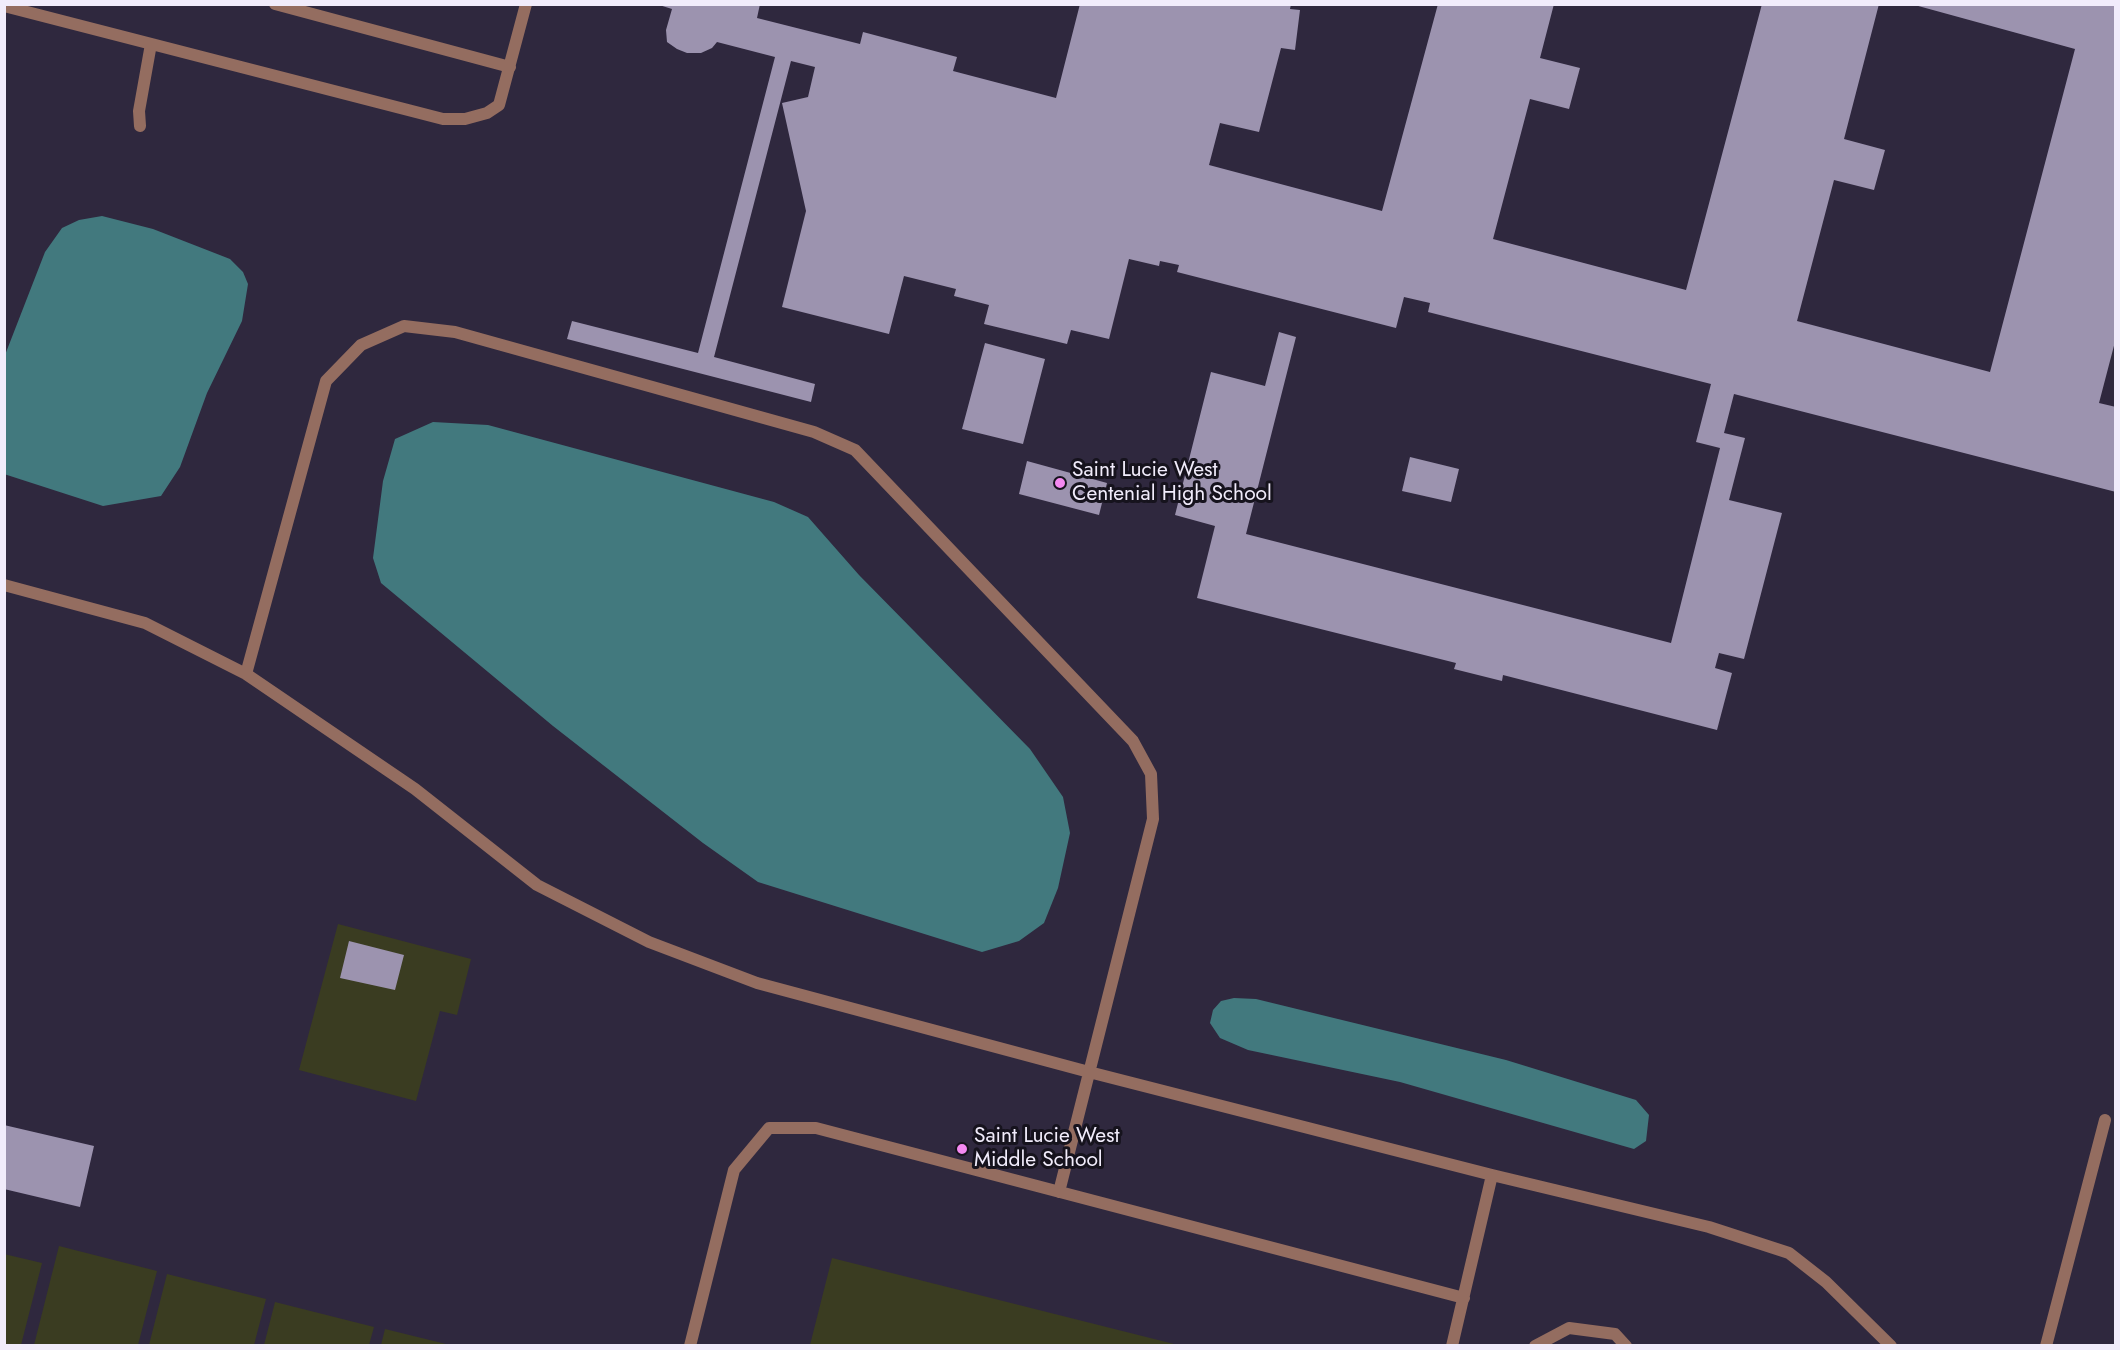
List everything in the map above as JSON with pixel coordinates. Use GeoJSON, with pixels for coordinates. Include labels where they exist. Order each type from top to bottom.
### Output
{"type":"FeatureCollection","features":[{"type":"Feature","properties":{"kind":"lane"},"geometry":{"type":"LineString","coordinates":[[275,4],[510,67]]}},
{"type":"Feature","properties":{"kind":"lane"},"geometry":{"type":"LineString","coordinates":[[4,6],[443,119],[465,119],[487,113],[499,105],[526,4]]}},
{"type":"Feature","properties":{"kind":"lane"},"geometry":{"type":"LineString","coordinates":[[140,126],[139,111],[151,44]]}},
{"type":"Feature","properties":{"kind":"lane"},"geometry":{"type":"LineString","coordinates":[[246,674],[326,381],[361,345],[404,326],[454,332],[814,432],[855,450],[1133,741],[1151,774],[1153,819],[1059,1192]]}},
{"type":"Feature","properties":{"kind":"lane"},"geometry":{"type":"LineString","coordinates":[[4,585],[145,622],[246,674],[415,789],[537,885],[649,942],[757,983],[1089,1072],[1709,1227],[1789,1252],[1826,1282],[1891,1346]]}},
{"type":"Feature","properties":{"kind":"lane"},"geometry":{"type":"LineString","coordinates":[[2046,1346],[2105,1120]]}},
{"type":"Feature","properties":{"kind":"lane"},"geometry":{"type":"LineString","coordinates":[[690,1346],[734,1170],[769,1128],[816,1128],[1464,1298]]}},
{"type":"Feature","properties":{"kind":"lane"},"geometry":{"type":"LineString","coordinates":[[1452,1346],[1492,1174]]}},
{"type":"Feature","properties":{"kind":"lane"},"geometry":{"type":"LineString","coordinates":[[1534,1346],[1569,1328],[1615,1334],[1626,1346]]}},
{"type":"Feature","properties":{"kind":"shaded area"},"geometry":{"type":"Polygon","coordinates":[[[102,216],[153,229],[230,259],[243,272],[248,284],[242,321],[207,393],[180,467],[161,496],[103,506],[4,474],[5,355],[45,252],[62,228],[79,220],[102,216]]]}},
{"type":"Feature","properties":{"kind":"shaded area"},"geometry":{"type":"Polygon","coordinates":[[[433,422],[488,425],[774,502],[808,517],[859,575],[1030,749],[1063,797],[1070,833],[1058,888],[1044,923],[1019,941],[982,952],[758,882],[703,843],[553,726],[381,583],[373,558],[383,481],[395,439],[433,422]]]}},
{"type":"Feature","properties":{"kind":"shaded area"},"geometry":{"type":"Polygon","coordinates":[[[338,924],[471,959],[457,1015],[440,1011],[416,1101],[299,1070],[338,924]]]}},
{"type":"Feature","properties":{"kind":"shaded area"},"geometry":{"type":"Polygon","coordinates":[[[1234,998],[1256,999],[1506,1060],[1636,1100],[1649,1115],[1646,1141],[1634,1149],[1400,1082],[1248,1050],[1220,1038],[1210,1023],[1213,1010],[1221,1001],[1234,998]]]}},
{"type":"Feature","properties":{"kind":"shaded area"},"geometry":{"type":"Polygon","coordinates":[[[59,1246],[157,1271],[138,1345],[34,1345],[59,1246]]]}},
{"type":"Feature","properties":{"kind":"shaded area"},"geometry":{"type":"Polygon","coordinates":[[[4,1254],[42,1263],[21,1345],[5,1345],[4,1254]]]}},
{"type":"Feature","properties":{"kind":"shaded area"},"geometry":{"type":"Polygon","coordinates":[[[832,1258],[1178,1345],[810,1345],[832,1258]]]}},
{"type":"Feature","properties":{"kind":"shaded area"},"geometry":{"type":"Polygon","coordinates":[[[167,1274],[266,1299],[254,1345],[149,1345],[167,1274]]]}},
{"type":"Feature","properties":{"kind":"shaded area"},"geometry":{"type":"Polygon","coordinates":[[[275,1302],[374,1327],[369,1345],[264,1345],[275,1302]]]}},
{"type":"Feature","properties":{"kind":"shaded area"},"geometry":{"type":"Polygon","coordinates":[[[385,1329],[450,1345],[381,1345],[385,1329]]]}},
{"type":"Feature","properties":{"kind":"building"},"geometry":{"type":"Polygon","coordinates":[[[656,4],[760,4],[757,18],[860,44],[863,32],[957,57],[953,71],[1056,98],[1080,4],[1291,4],[1290,9],[1300,10],[1295,50],[1281,48],[1259,132],[1220,123],[1209,165],[1382,211],[1438,4],[1554,4],[1540,58],[1580,68],[1569,109],[1530,99],[1493,239],[1686,290],[1762,4],[1879,4],[1844,139],[1885,150],[1874,190],[1834,180],[1797,321],[1990,372],[2075,49],[1911,4],[2116,4],[2116,338],[2099,403],[2116,407],[2116,492],[1734,394],[1724,433],[1745,438],[1729,500],[1782,513],[1744,659],[1719,653],[1715,668],[1732,673],[1717,730],[1503,675],[1502,681],[1454,669],[1456,663],[1197,598],[1215,526],[1175,515],[1211,372],[1265,386],[1279,332],[1296,337],[1246,534],[1671,643],[1720,448],[1696,442],[1711,384],[1428,312],[1430,303],[1404,297],[1396,328],[1177,272],[1179,265],[1160,261],[1159,266],[1129,259],[1109,339],[1071,330],[1067,344],[984,324],[989,305],[954,296],[956,289],[904,276],[889,334],[782,307],[806,211],[782,103],[808,97],[815,67],[791,61],[714,357],[815,384],[811,402],[567,339],[572,321],[698,353],[775,57],[717,42],[712,48],[701,53],[687,53],[677,49],[667,42],[666,30],[672,9],[656,4]]]}},
{"type":"Feature","properties":{"kind":"building"},"geometry":{"type":"Polygon","coordinates":[[[985,343],[1045,359],[1023,444],[962,429],[985,343]]]}},
{"type":"Feature","properties":{"kind":"building"},"geometry":{"type":"Polygon","coordinates":[[[1410,457],[1459,469],[1451,502],[1402,491],[1410,457]]]}},
{"type":"Feature","properties":{"kind":"building"},"geometry":{"type":"Polygon","coordinates":[[[1027,461],[1107,483],[1099,515],[1019,494],[1027,461]]]}},
{"type":"Feature","properties":{"kind":"building"},"geometry":{"type":"Polygon","coordinates":[[[349,941],[404,955],[395,990],[340,978],[349,941]]]}},
{"type":"Feature","properties":{"kind":"building"},"geometry":{"type":"Polygon","coordinates":[[[4,1125],[94,1146],[80,1207],[4,1189],[4,1125]]]}},
{"type":"Feature","properties":{"kind":"place","name":"Saint Lucie West Centenial High School"},"geometry":{"type":"Point","coordinates":[1060,483]}},
{"type":"Feature","properties":{"kind":"place","name":"Saint Lucie West Middle School"},"geometry":{"type":"Point","coordinates":[962,1149]}}]}
